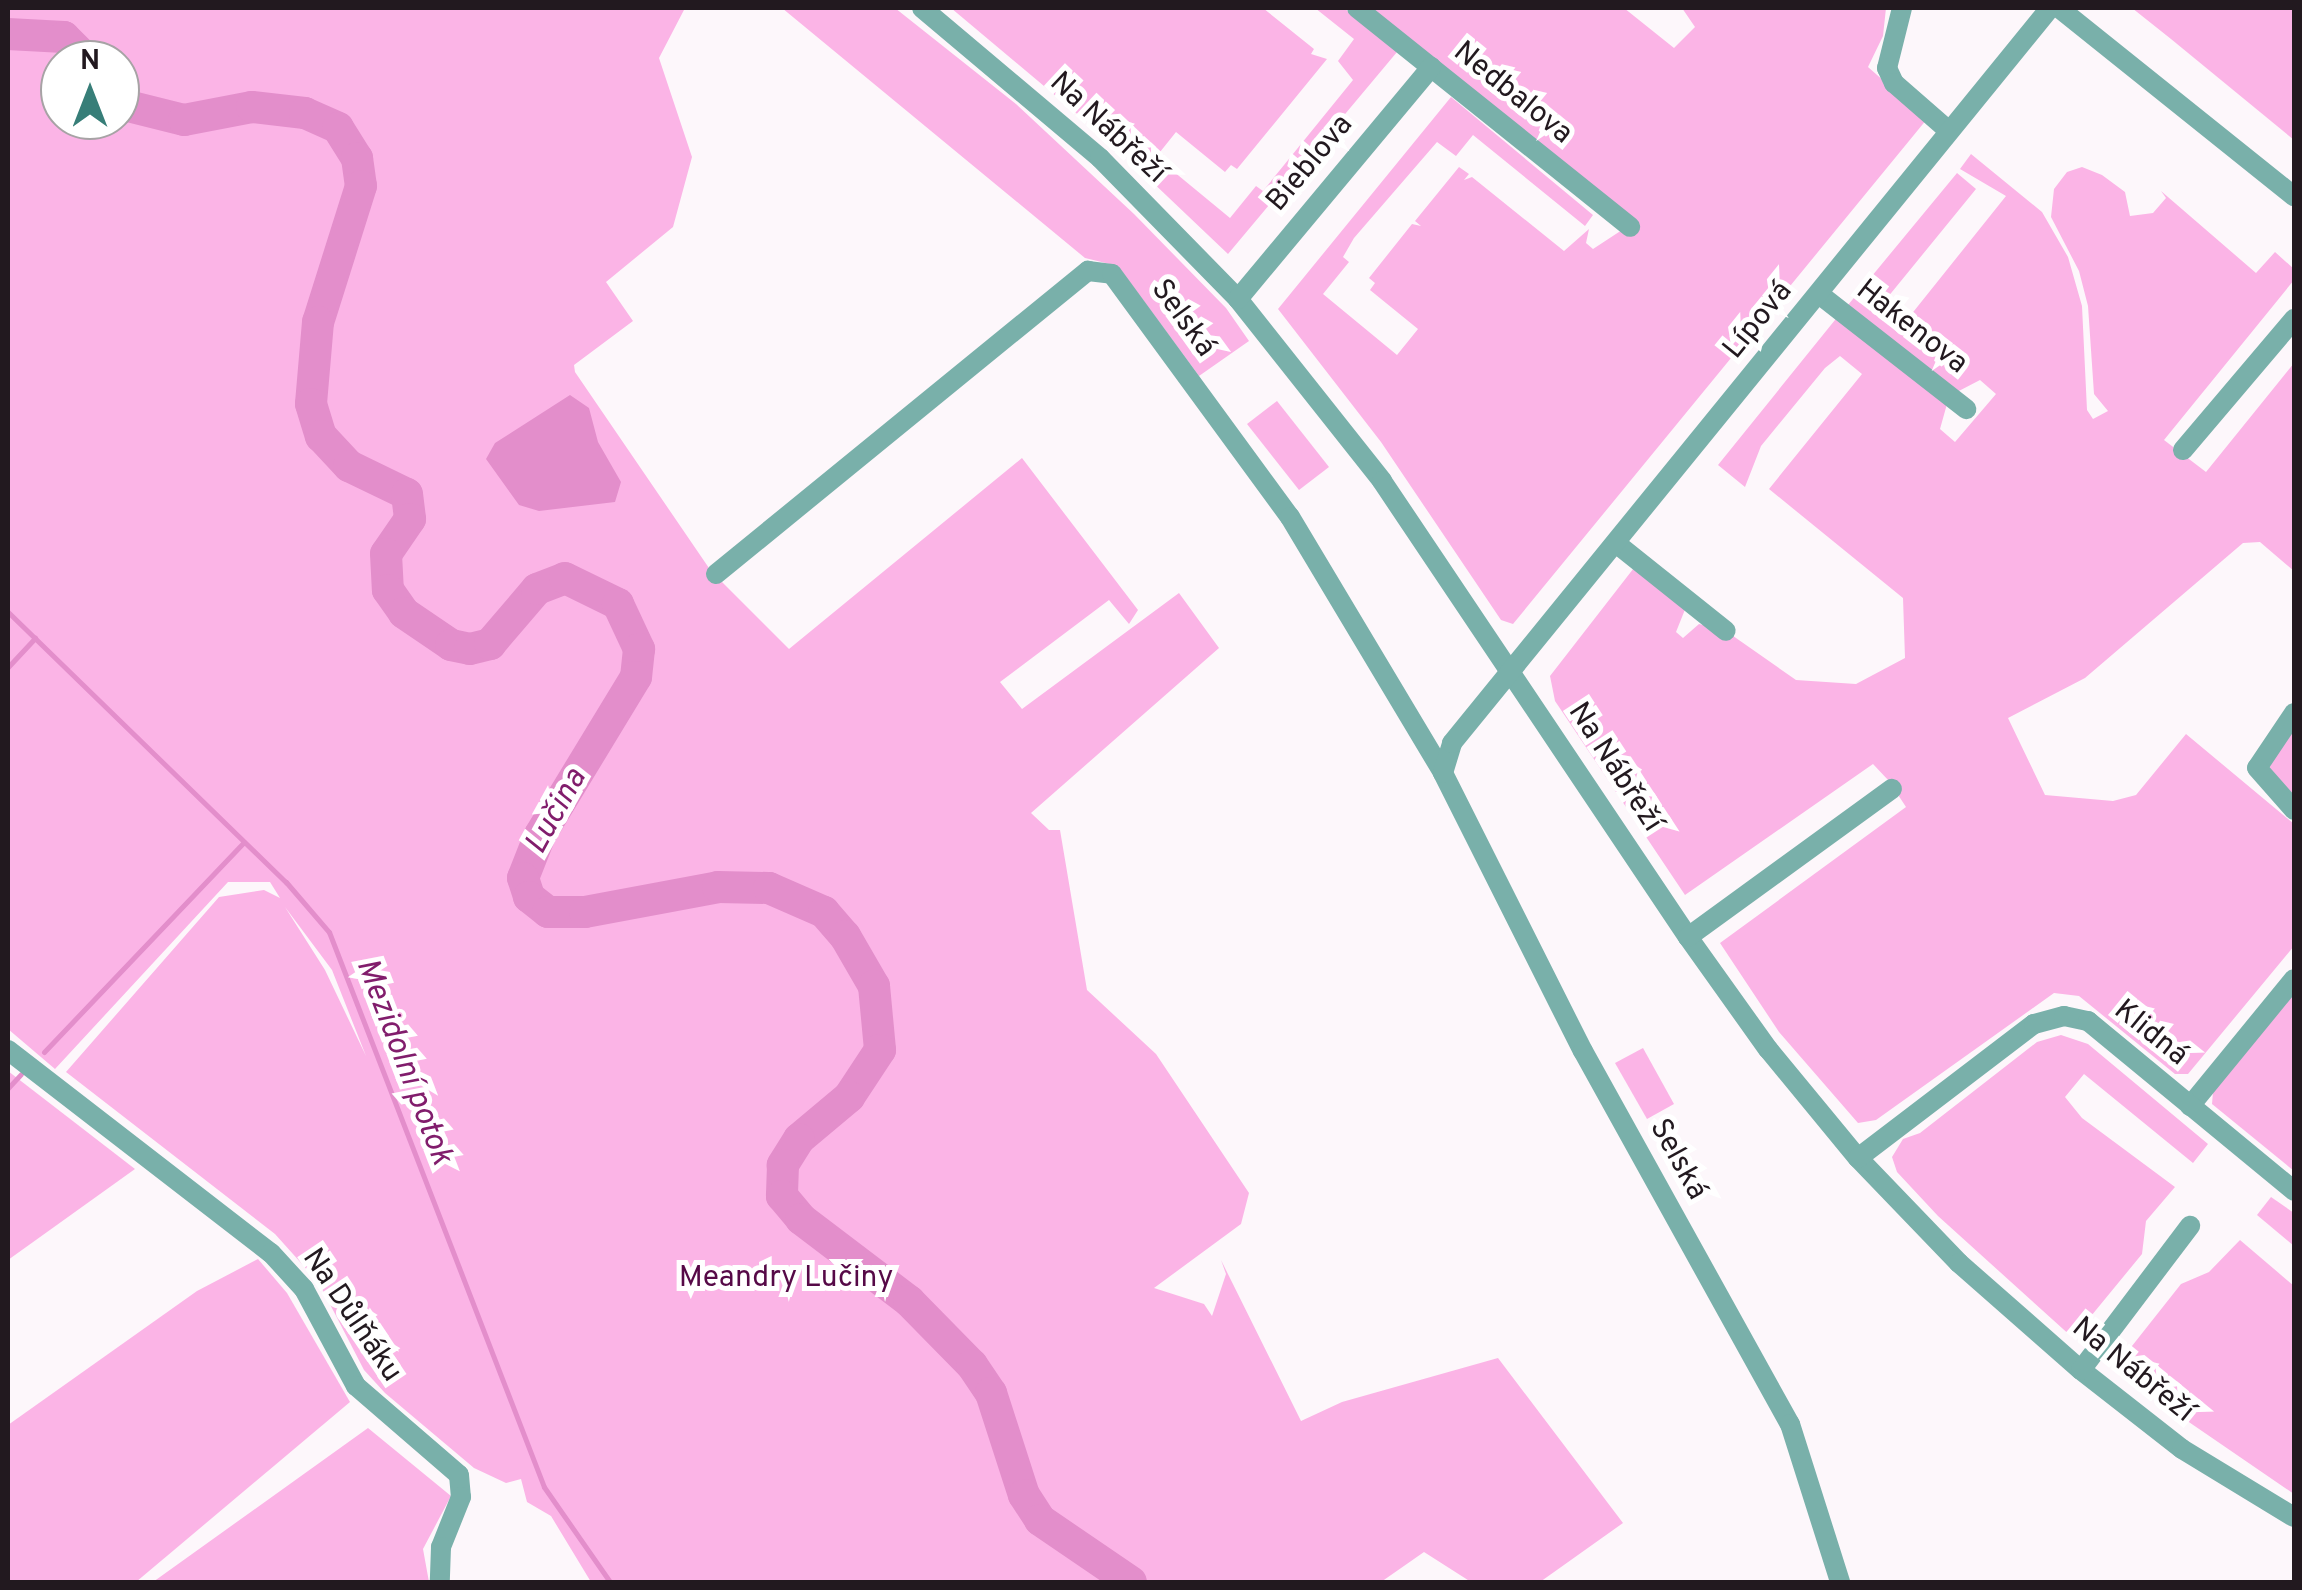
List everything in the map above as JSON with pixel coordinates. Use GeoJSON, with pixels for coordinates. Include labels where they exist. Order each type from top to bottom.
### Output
{"type":"FeatureCollection","features":[{"type":"Feature","properties":{"kind":"street","name":"Na Nábřeží"},"geometry":{"type":"LineString","coordinates":[[922,8],[1100,158],[1238,300],[1382,481],[1515,671],[1688,937],[1768,1049],[1858,1158],[1959,1264],[2080,1370],[2182,1450],[2294,1517]]}},
{"type":"Feature","properties":{"kind":"street","name":"Nedbalova"},"geometry":{"type":"LineString","coordinates":[[1357,8],[1630,227]]}},
{"type":"Feature","properties":{"kind":"street"},"geometry":{"type":"LineString","coordinates":[[1902,8],[1887,68],[1949,131]]}},
{"type":"Feature","properties":{"kind":"street","name":"Lípová"},"geometry":{"type":"LineString","coordinates":[[1515,671],[2050,8]]}},
{"type":"Feature","properties":{"kind":"street"},"geometry":{"type":"LineString","coordinates":[[2059,8],[2294,196]]}},
{"type":"Feature","properties":{"kind":"street","name":"Bieblova"},"geometry":{"type":"LineString","coordinates":[[1238,300],[1430,67]]}},
{"type":"Feature","properties":{"kind":"street","name":"Selská"},"geometry":{"type":"LineString","coordinates":[[716,574],[1088,272],[1112,274],[1290,517],[1442,773],[1582,1051],[1790,1424],[1840,1582]]}},
{"type":"Feature","properties":{"kind":"street","name":"Hakenova"},"geometry":{"type":"LineString","coordinates":[[1819,294],[1966,409]]}},
{"type":"Feature","properties":{"kind":"street"},"geometry":{"type":"LineString","coordinates":[[2184,450],[2294,319]]}},
{"type":"Feature","properties":{"kind":"street"},"geometry":{"type":"LineString","coordinates":[[1617,544],[1726,631]]}},
{"type":"Feature","properties":{"kind":"street"},"geometry":{"type":"LineString","coordinates":[[1442,773],[1452,743],[1515,671]]}},
{"type":"Feature","properties":{"kind":"street"},"geometry":{"type":"LineString","coordinates":[[2294,713],[2257,768],[2294,810]]}},
{"type":"Feature","properties":{"kind":"street"},"geometry":{"type":"LineString","coordinates":[[1688,937],[1892,789]]}},
{"type":"Feature","properties":{"kind":"street"},"geometry":{"type":"LineString","coordinates":[[2190,1106],[2294,979]]}},
{"type":"Feature","properties":{"kind":"street","name":"Klidná"},"geometry":{"type":"LineString","coordinates":[[1858,1158],[2034,1024],[2064,1016],[2088,1021],[2294,1191]]}},
{"type":"Feature","properties":{"kind":"street","name":"Na Důlňáku"},"geometry":{"type":"LineString","coordinates":[[8,1050],[271,1253],[304,1289],[356,1386],[460,1474],[461,1497],[441,1547],[440,1582]]}},
{"type":"Feature","properties":{"kind":"street"},"geometry":{"type":"LineString","coordinates":[[2080,1370],[2190,1226]]}},
{"type":"Feature","properties":{"kind":"green space","name":"Meandry Lučiny"},"geometry":{"type":"Polygon","coordinates":[[[8,8],[685,8],[659,58],[692,157],[673,227],[606,282],[633,321],[574,365],[575,372],[711,571],[789,649],[1022,458],[1138,610],[1129,624],[1109,600],[1000,682],[1022,709],[1179,593],[1219,648],[1031,813],[1049,830],[1060,830],[1087,990],[1156,1054],[1249,1193],[1241,1224],[1154,1288],[1204,1304],[1212,1316],[1226,1274],[1221,1260],[1301,1421],[1342,1402],[1498,1358],[1623,1523],[1540,1582],[1471,1582],[1424,1552],[1381,1582],[591,1582],[551,1516],[527,1502],[521,1479],[506,1483],[474,1468],[385,1393],[364,1370],[319,1283],[275,1234],[66,1072],[219,897],[264,890],[280,898],[270,882],[228,882],[55,1069],[8,1029],[8,8]],[[285,907],[325,970],[366,1056],[332,970],[285,907]]]}},
{"type":"Feature","properties":{"kind":"green space"},"geometry":{"type":"Polygon","coordinates":[[[782,8],[895,8],[1016,104],[1134,214],[1226,308],[1249,341],[1199,376],[1118,266],[1085,258],[782,8]]]}},
{"type":"Feature","properties":{"kind":"green space"},"geometry":{"type":"Polygon","coordinates":[[[951,8],[1263,8],[1314,49],[1311,54],[1327,59],[1237,169],[1231,165],[1225,172],[1176,132],[1156,157],[1230,218],[1256,186],[1263,191],[1353,80],[1338,61],[1354,39],[1315,8],[1344,8],[1397,52],[1228,254],[1107,139],[951,8]]]}},
{"type":"Feature","properties":{"kind":"green space"},"geometry":{"type":"Polygon","coordinates":[[[1366,8],[1624,8],[1674,48],[1695,27],[1682,8],[1886,8],[1883,36],[1868,67],[1927,119],[1513,624],[1501,620],[1381,442],[1278,309],[1451,97],[1593,215],[1585,226],[1473,135],[1456,156],[1437,142],[1354,238],[1343,257],[1349,262],[1323,294],[1397,355],[1418,329],[1370,290],[1375,283],[1369,278],[1412,224],[1421,226],[1415,221],[1459,167],[1469,174],[1464,180],[1472,177],[1564,251],[1589,229],[1586,243],[1593,249],[1622,230],[1366,8]]]}},
{"type":"Feature","properties":{"kind":"green space"},"geometry":{"type":"Polygon","coordinates":[[[2132,8],[2294,8],[2294,140],[2171,39],[2132,8]]]}},
{"type":"Feature","properties":{"kind":"green space"},"geometry":{"type":"Polygon","coordinates":[[[1971,154],[2042,212],[2068,257],[2082,306],[2087,410],[2093,419],[2108,411],[2094,394],[2088,306],[2079,271],[2051,217],[2054,189],[2067,172],[2082,167],[2102,175],[2125,192],[2130,216],[2153,213],[2166,198],[2161,191],[2256,273],[2275,252],[2294,269],[2294,280],[2164,440],[2206,472],[2294,363],[2294,571],[2260,542],[2243,543],[2085,678],[2008,718],[2045,795],[2113,801],[2136,795],[2186,734],[2294,824],[2294,946],[2188,1074],[2175,1074],[2079,996],[2054,993],[1876,1120],[1858,1123],[1779,1032],[1720,943],[1906,807],[1889,781],[1873,764],[1685,895],[1555,701],[1550,676],[1637,564],[1686,607],[1676,632],[1683,638],[1699,624],[1726,631],[1796,680],[1856,684],[1905,658],[1903,598],[1769,489],[1862,374],[1840,356],[1825,368],[1761,446],[1745,487],[1718,465],[1839,315],[1947,404],[1940,429],[1955,442],[1996,394],[1980,380],[1955,393],[1848,305],[1957,173],[1976,189],[1883,303],[1906,321],[2006,196],[1960,169],[1971,154]]]}},
{"type":"Feature","properties":{"kind":"green space"},"geometry":{"type":"Polygon","coordinates":[[[1277,401],[1329,467],[1299,490],[1247,424],[1277,401]]]}},
{"type":"Feature","properties":{"kind":"green space"},"geometry":{"type":"Polygon","coordinates":[[[2294,721],[2294,806],[2268,783],[2271,748],[2294,721]]]}},
{"type":"Feature","properties":{"kind":"green space"},"geometry":{"type":"Polygon","coordinates":[[[2294,990],[2294,1171],[2212,1104],[2213,1092],[2294,990]]]}},
{"type":"Feature","properties":{"kind":"green space"},"geometry":{"type":"Polygon","coordinates":[[[2061,1035],[2088,1044],[2208,1144],[2193,1163],[2084,1074],[2065,1097],[2082,1118],[2175,1187],[2146,1221],[2142,1254],[2073,1338],[1938,1216],[1897,1172],[1892,1157],[1903,1139],[1920,1133],[2037,1042],[2061,1035]]]}},
{"type":"Feature","properties":{"kind":"green space"},"geometry":{"type":"Polygon","coordinates":[[[1643,1048],[1674,1104],[1647,1119],[1615,1063],[1643,1048]]]}},
{"type":"Feature","properties":{"kind":"green space"},"geometry":{"type":"Polygon","coordinates":[[[8,1071],[135,1169],[8,1260],[8,1071]]]}},
{"type":"Feature","properties":{"kind":"green space"},"geometry":{"type":"Polygon","coordinates":[[[2271,1197],[2294,1213],[2294,1246],[2257,1215],[2271,1197]]]}},
{"type":"Feature","properties":{"kind":"green space"},"geometry":{"type":"Polygon","coordinates":[[[2240,1240],[2294,1286],[2294,1494],[2113,1370],[2181,1284],[2209,1272],[2240,1240]]]}},
{"type":"Feature","properties":{"kind":"green space"},"geometry":{"type":"Polygon","coordinates":[[[258,1259],[287,1293],[350,1402],[136,1582],[8,1582],[8,1425],[197,1291],[258,1259]]]}},
{"type":"Feature","properties":{"kind":"green space"},"geometry":{"type":"Polygon","coordinates":[[[368,1428],[451,1496],[423,1549],[429,1582],[153,1582],[368,1428]]]}},
{"type":"Feature","properties":{"kind":"shaded area"},"geometry":{"type":"Polygon","coordinates":[[[570,395],[589,408],[598,442],[621,482],[615,502],[539,511],[519,505],[486,459],[495,443],[570,395]]]}},
{"type":"Feature","properties":{"kind":"waterway","name":"Lučina"},"geometry":{"type":"LineString","coordinates":[[8,34],[67,40]]}},
{"type":"Feature","properties":{"kind":"waterway","name":"Lučina"},"geometry":{"type":"LineString","coordinates":[[140,109],[184,120],[252,107],[305,113],[338,128],[357,158],[361,186],[318,322],[311,404],[321,436],[349,466],[407,494],[410,519],[386,554],[388,590],[404,613],[451,645],[470,649],[490,644],[537,589],[565,578],[618,604],[639,649],[636,677],[540,835],[523,878],[529,897],[548,912],[585,912],[718,887],[769,888],[824,912],[845,936],[874,986],[880,1050],[849,1097],[799,1139],[783,1165],[782,1196],[801,1219],[909,1301],[972,1365],[991,1393],[1024,1495],[1040,1520],[1131,1582]]}},
{"type":"Feature","properties":{"kind":"waterway","name":"Mezidolní potok"},"geometry":{"type":"LineString","coordinates":[[8,612],[286,882],[329,932],[544,1487],[610,1582]]}},
{"type":"Feature","properties":{"kind":"waterway","name":"Mezidolní potok"},"geometry":{"type":"LineString","coordinates":[[8,667],[35,638]]}},
{"type":"Feature","properties":{"kind":"waterway"},"geometry":{"type":"LineString","coordinates":[[44,1052],[244,842]]}},
{"type":"Feature","properties":{"kind":"waterway"},"geometry":{"type":"LineString","coordinates":[[8,1088],[21,1074]]}}]}
